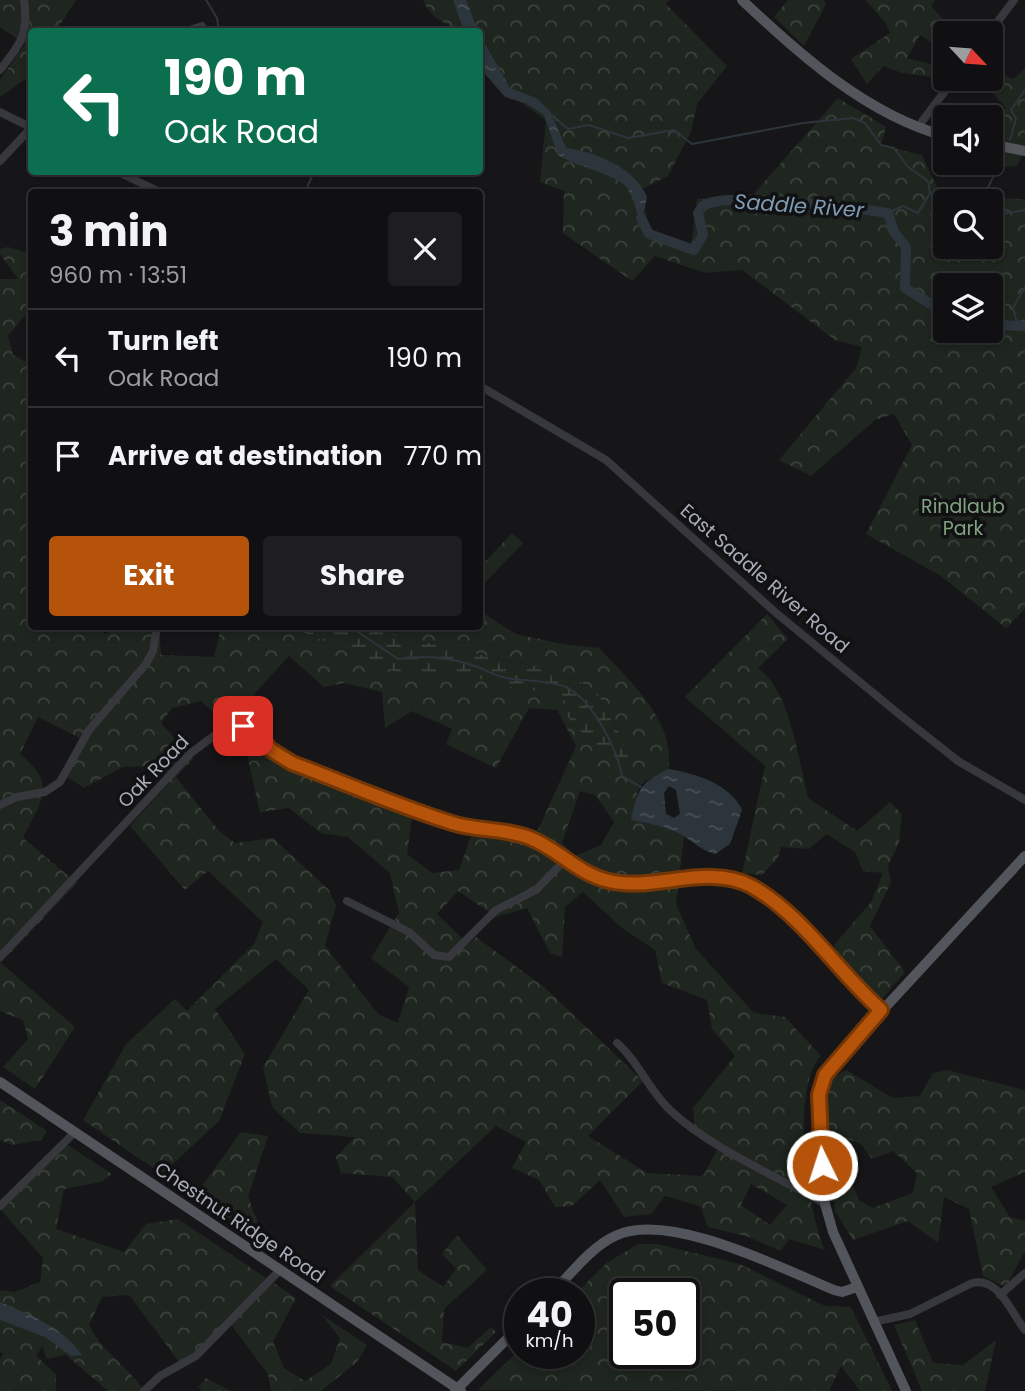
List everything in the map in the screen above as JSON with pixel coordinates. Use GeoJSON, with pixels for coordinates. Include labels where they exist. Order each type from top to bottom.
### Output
{"type":"FeatureCollection","features":[{"type":"Feature","properties":{"kind":"main road"},"geometry":{"type":"LineString","coordinates":[[742,0],[794,48],[821,68],[869,101],[933,132]]}},
{"type":"Feature","properties":{"kind":"main road"},"geometry":{"type":"LineString","coordinates":[[1003,147],[1025,151]]}},
{"type":"Feature","properties":{"kind":"main road"},"geometry":{"type":"LineString","coordinates":[[906,1391],[857,1287],[833,1231],[825,1204],[819,1107],[822,1085],[832,1065],[1025,856]]}},
{"type":"Feature","properties":{"kind":"main road","name":"Chestnut Ridge Road"},"geometry":{"type":"LineString","coordinates":[[0,1082],[458,1390]]}},
{"type":"Feature","properties":{"kind":"main road"},"geometry":{"type":"LineString","coordinates":[[568,1278],[608,1240],[628,1231],[649,1228],[744,1251],[834,1290],[842,1292],[857,1287]]}},
{"type":"Feature","properties":{"kind":"main road"},"geometry":{"type":"LineString","coordinates":[[458,1390],[504,1343]]}},
{"type":"Feature","properties":{"kind":"street"},"geometry":{"type":"LineString","coordinates":[[0,70],[17,49],[25,32],[24,0]]}},
{"type":"Feature","properties":{"kind":"street"},"geometry":{"type":"LineString","coordinates":[[998,21],[1014,0]]}},
{"type":"Feature","properties":{"kind":"street"},"geometry":{"type":"LineString","coordinates":[[196,28],[202,26]]}},
{"type":"Feature","properties":{"kind":"street"},"geometry":{"type":"LineString","coordinates":[[918,127],[945,91]]}},
{"type":"Feature","properties":{"kind":"street"},"geometry":{"type":"LineString","coordinates":[[0,112],[28,126]]}},
{"type":"Feature","properties":{"kind":"street"},"geometry":{"type":"LineString","coordinates":[[0,161],[28,131]]}},
{"type":"Feature","properties":{"kind":"street"},"geometry":{"type":"LineString","coordinates":[[124,175],[154,189]]}},
{"type":"Feature","properties":{"kind":"street","name":"East Saddle River Road"},"geometry":{"type":"LineString","coordinates":[[483,388],[606,460],[775,611],[900,715],[958,761],[1025,800]]}},
{"type":"Feature","properties":{"kind":"street"},"geometry":{"type":"LineString","coordinates":[[0,805],[17,797],[45,792],[60,782],[89,730],[146,664],[153,651],[156,630]]}},
{"type":"Feature","properties":{"kind":"street","name":"Oak Road"},"geometry":{"type":"LineString","coordinates":[[0,957],[191,753],[208,739],[236,726],[254,730],[271,750],[292,763],[449,822],[530,838],[594,877],[620,883],[722,878],[752,887],[829,951],[852,983],[881,1010]]}},
{"type":"Feature","properties":{"kind":"street"},"geometry":{"type":"LineString","coordinates":[[347,901],[409,932],[439,957],[449,957],[496,910],[536,890],[565,860]]}},
{"type":"Feature","properties":{"kind":"street"},"geometry":{"type":"LineString","coordinates":[[617,1043],[628,1053],[659,1099],[685,1124],[825,1204]]}},
{"type":"Feature","properties":{"kind":"street"},"geometry":{"type":"LineString","coordinates":[[0,1206],[75,1132]]}},
{"type":"Feature","properties":{"kind":"street"},"geometry":{"type":"LineString","coordinates":[[144,1391],[160,1376],[196,1356],[279,1270]]}},
{"type":"Feature","properties":{"kind":"street"},"geometry":{"type":"LineString","coordinates":[[1000,1295],[1025,1273]]}},
{"type":"Feature","properties":{"kind":"street"},"geometry":{"type":"LineString","coordinates":[[873,1322],[921,1310],[977,1282],[993,1285],[1025,1330]]}},
{"type":"Feature","properties":{"kind":"green space"},"geometry":{"type":"Polygon","coordinates":[[[0,0],[76,0],[58,28],[28,28],[28,77],[0,97],[0,80],[25,44],[0,27],[0,0]]]}},
{"type":"Feature","properties":{"kind":"green space","name":"Rindlaub Park"},"geometry":{"type":"Polygon","coordinates":[[[423,0],[669,0],[666,4],[727,66],[697,104],[691,132],[668,176],[642,189],[649,231],[691,247],[697,199],[752,196],[838,98],[886,127],[881,145],[922,155],[938,189],[933,189],[933,259],[1003,259],[1003,198],[1025,199],[1025,609],[1006,628],[941,576],[866,534],[912,445],[894,414],[875,420],[811,476],[779,460],[856,368],[862,347],[835,340],[742,270],[705,273],[655,256],[632,281],[563,233],[564,191],[540,182],[546,120],[506,92],[483,63],[483,28],[457,28],[439,20],[423,0]]]}},
{"type":"Feature","properties":{"kind":"green space"},"geometry":{"type":"Polygon","coordinates":[[[788,0],[824,0],[826,4],[804,46],[774,17],[788,0]]]}},
{"type":"Feature","properties":{"kind":"green space"},"geometry":{"type":"Polygon","coordinates":[[[865,0],[935,0],[931,6],[945,21],[933,21],[933,43],[920,35],[907,58],[933,65],[933,77],[902,73],[883,66],[867,84],[851,59],[890,33],[885,22],[865,0]]]}},
{"type":"Feature","properties":{"kind":"green space"},"geometry":{"type":"Polygon","coordinates":[[[1025,69],[1025,149],[1017,166],[1003,167],[1003,112],[1006,108],[991,91],[1003,91],[1003,74],[1013,79],[1025,69]]]}},
{"type":"Feature","properties":{"kind":"green space"},"geometry":{"type":"Polygon","coordinates":[[[8,247],[28,253],[28,312],[8,336],[13,355],[28,362],[28,630],[100,630],[105,634],[116,630],[159,630],[161,655],[214,657],[220,630],[299,630],[404,676],[455,672],[502,685],[564,696],[631,754],[596,691],[563,673],[378,630],[483,630],[483,613],[516,634],[562,644],[599,648],[648,702],[665,735],[669,752],[668,769],[644,782],[637,792],[643,823],[660,824],[684,836],[676,904],[696,949],[754,1013],[785,1017],[821,1056],[812,1072],[806,1095],[804,1121],[812,1207],[825,1250],[789,1239],[780,1251],[749,1237],[708,1227],[700,1206],[665,1196],[651,1214],[624,1217],[600,1180],[572,1206],[555,1207],[539,1180],[512,1168],[526,1142],[496,1126],[415,1202],[392,1177],[341,1173],[336,1157],[355,1137],[300,1133],[272,1107],[263,1067],[309,990],[276,959],[215,1009],[245,1054],[219,1121],[162,1174],[83,1120],[126,1044],[175,999],[187,1011],[254,944],[263,922],[208,871],[185,890],[130,826],[170,782],[156,766],[123,767],[84,788],[66,776],[86,741],[38,717],[20,754],[39,775],[43,793],[23,838],[77,883],[1,963],[75,1027],[35,1089],[3,1067],[28,1039],[23,1020],[0,1011],[0,279],[18,279],[0,254],[0,249],[8,247]],[[289,656],[254,694],[265,715],[261,731],[288,754],[413,811],[407,854],[432,873],[459,870],[471,836],[538,830],[576,746],[557,710],[529,708],[496,768],[446,744],[452,729],[412,711],[385,728],[382,692],[344,683],[324,687],[289,656]],[[201,701],[172,708],[161,723],[193,759],[176,777],[219,831],[235,843],[273,838],[328,889],[336,905],[325,946],[378,1014],[398,1023],[409,987],[371,958],[399,913],[390,873],[348,837],[321,833],[289,808],[260,812],[247,755],[219,742],[217,716],[201,701]],[[580,791],[562,843],[575,856],[601,845],[614,822],[595,795],[580,791]],[[458,891],[437,914],[468,944],[476,937],[544,987],[643,1081],[588,1136],[647,1173],[703,1176],[719,1146],[695,1130],[693,1108],[735,1056],[712,1029],[707,1000],[662,983],[655,950],[622,928],[583,892],[565,907],[562,957],[550,953],[527,908],[496,917],[458,891]],[[751,1184],[741,1205],[770,1225],[787,1205],[751,1184]]]}},
{"type":"Feature","properties":{"kind":"green space"},"geometry":{"type":"Polygon","coordinates":[[[512,533],[523,543],[483,585],[483,564],[512,533]]]}},
{"type":"Feature","properties":{"kind":"green space"},"geometry":{"type":"Polygon","coordinates":[[[767,614],[788,639],[758,668],[769,678],[786,709],[808,798],[857,831],[890,802],[902,814],[899,843],[888,866],[891,882],[870,926],[905,972],[882,999],[848,973],[834,945],[871,902],[883,873],[863,871],[855,852],[827,834],[809,849],[781,847],[778,858],[762,875],[742,873],[765,766],[685,697],[767,614]]]}},
{"type":"Feature","properties":{"kind":"green space"},"geometry":{"type":"Polygon","coordinates":[[[299,630],[378,630],[563,673],[596,691],[631,754],[618,772],[566,715],[564,696],[502,685],[455,672],[404,676],[299,630]]]}},
{"type":"Feature","properties":{"kind":"green space"},"geometry":{"type":"Polygon","coordinates":[[[846,1070],[893,1098],[920,1096],[933,1073],[947,1070],[1025,1090],[1025,1172],[991,1187],[1010,1217],[1025,1221],[1025,1251],[1006,1287],[983,1276],[969,1209],[944,1197],[938,1243],[908,1221],[853,1240],[835,1211],[826,1107],[833,1078],[846,1070]],[[847,1139],[840,1155],[859,1200],[873,1208],[913,1193],[917,1173],[893,1151],[872,1159],[861,1144],[847,1139]]]}},
{"type":"Feature","properties":{"kind":"green space"},"geometry":{"type":"Polygon","coordinates":[[[0,1100],[47,1131],[41,1140],[12,1145],[0,1140],[0,1100]]]}},
{"type":"Feature","properties":{"kind":"green space"},"geometry":{"type":"Polygon","coordinates":[[[241,1132],[268,1136],[248,1197],[266,1243],[195,1196],[241,1132]]]}},
{"type":"Feature","properties":{"kind":"green space"},"geometry":{"type":"Polygon","coordinates":[[[66,1144],[112,1174],[101,1182],[64,1189],[56,1229],[124,1252],[146,1224],[178,1219],[296,1298],[273,1342],[284,1368],[305,1381],[331,1364],[340,1338],[322,1315],[367,1345],[357,1362],[321,1391],[271,1391],[268,1374],[229,1322],[183,1367],[129,1295],[102,1297],[89,1325],[94,1335],[144,1391],[108,1391],[66,1355],[47,1359],[42,1346],[36,1356],[56,1374],[56,1391],[0,1391],[0,1359],[3,1354],[0,1352],[0,1290],[15,1292],[40,1282],[43,1258],[1,1210],[66,1144]]]}},
{"type":"Feature","properties":{"kind":"green space"},"geometry":{"type":"Polygon","coordinates":[[[415,1202],[418,1270],[443,1287],[456,1269],[442,1254],[457,1235],[487,1270],[444,1309],[442,1342],[468,1348],[491,1327],[496,1332],[456,1371],[330,1286],[415,1202]]]}},
{"type":"Feature","properties":{"kind":"green space"},"geometry":{"type":"Polygon","coordinates":[[[638,1244],[657,1244],[740,1264],[825,1306],[851,1307],[892,1391],[860,1391],[841,1366],[829,1391],[478,1390],[504,1365],[504,1369],[595,1369],[595,1278],[591,1278],[608,1262],[638,1244]]]}},
{"type":"Feature","properties":{"kind":"green space"},"geometry":{"type":"Polygon","coordinates":[[[915,1320],[933,1363],[963,1365],[996,1340],[985,1391],[922,1391],[894,1325],[915,1320]]]}},
{"type":"Feature","properties":{"kind":"green space"},"geometry":{"type":"Polygon","coordinates":[[[206,1378],[230,1391],[202,1391],[198,1387],[206,1378]]]}},
{"type":"Feature","properties":{"kind":"water"},"geometry":{"type":"Polygon","coordinates":[[[453,0],[466,0],[477,28],[463,28],[453,0]]]}},
{"type":"Feature","properties":{"kind":"water"},"geometry":{"type":"Polygon","coordinates":[[[483,40],[510,88],[536,98],[550,111],[566,148],[602,158],[634,178],[647,197],[643,215],[650,226],[644,231],[628,189],[623,184],[558,155],[544,115],[528,104],[505,97],[483,71],[483,40]]]}},
{"type":"Feature","properties":{"kind":"water"},"geometry":{"type":"Polygon","coordinates":[[[668,769],[689,773],[711,781],[729,793],[742,810],[730,844],[715,854],[668,829],[631,820],[641,788],[668,769]],[[669,786],[664,793],[666,814],[674,818],[680,814],[676,790],[669,786]]]}},
{"type":"Feature","properties":{"kind":"water"},"geometry":{"type":"Polygon","coordinates":[[[0,1302],[56,1329],[82,1355],[71,1356],[45,1337],[0,1320],[0,1302]]]}},
{"type":"Feature","properties":{"kind":"waterway"},"geometry":{"type":"LineString","coordinates":[[206,0],[217,18],[218,28]]}},
{"type":"Feature","properties":{"kind":"waterway"},"geometry":{"type":"LineString","coordinates":[[1010,140],[1016,119],[1011,110],[1025,90]]}},
{"type":"Feature","properties":{"kind":"waterway"},"geometry":{"type":"LineString","coordinates":[[553,116],[568,129],[589,125],[628,138],[674,130],[692,144],[803,123],[853,118],[865,123],[881,145],[894,148],[908,167],[928,181],[930,193]]}},
{"type":"Feature","properties":{"kind":"waterway"},"geometry":{"type":"LineString","coordinates":[[987,189],[1004,156]]}},
{"type":"Feature","properties":{"kind":"waterway"},"geometry":{"type":"LineString","coordinates":[[306,189],[313,175]]}},
{"type":"Feature","properties":{"kind":"waterway"},"geometry":{"type":"LineString","coordinates":[[888,213],[903,206],[918,213],[930,193],[933,194]]}},
{"type":"Feature","properties":{"kind":"waterway","name":"Saddle River"},"geometry":{"type":"LineString","coordinates":[[641,218],[649,234],[694,250],[703,235],[698,213],[704,206],[718,201],[794,202],[888,213],[894,232],[906,247],[905,288],[933,304]]}},
{"type":"Feature","properties":{"kind":"waterway"},"geometry":{"type":"LineString","coordinates":[[1003,214],[1025,210]]}},
{"type":"Feature","properties":{"kind":"waterway"},"geometry":{"type":"LineString","coordinates":[[1018,326],[1013,308],[1025,287]]}},
{"type":"Feature","properties":{"kind":"waterway","name":"Saddle River"},"geometry":{"type":"LineString","coordinates":[[1003,325],[1025,326]]}},
{"type":"Feature","properties":{"kind":"waterway"},"geometry":{"type":"LineString","coordinates":[[355,630],[398,659],[445,659],[463,662],[502,677],[566,687],[576,693],[594,713],[615,752],[622,776],[641,787]]}},
{"type":"Feature","properties":{"kind":"route"},"geometry":{"type":"LineString","coordinates":[[243,726],[254,730],[271,750],[292,763],[463,827],[519,834],[530,838],[594,877],[634,884],[722,878],[743,882],[760,892],[829,951],[852,983],[881,1010],[825,1075],[819,1095],[822,1165]]}}]}
